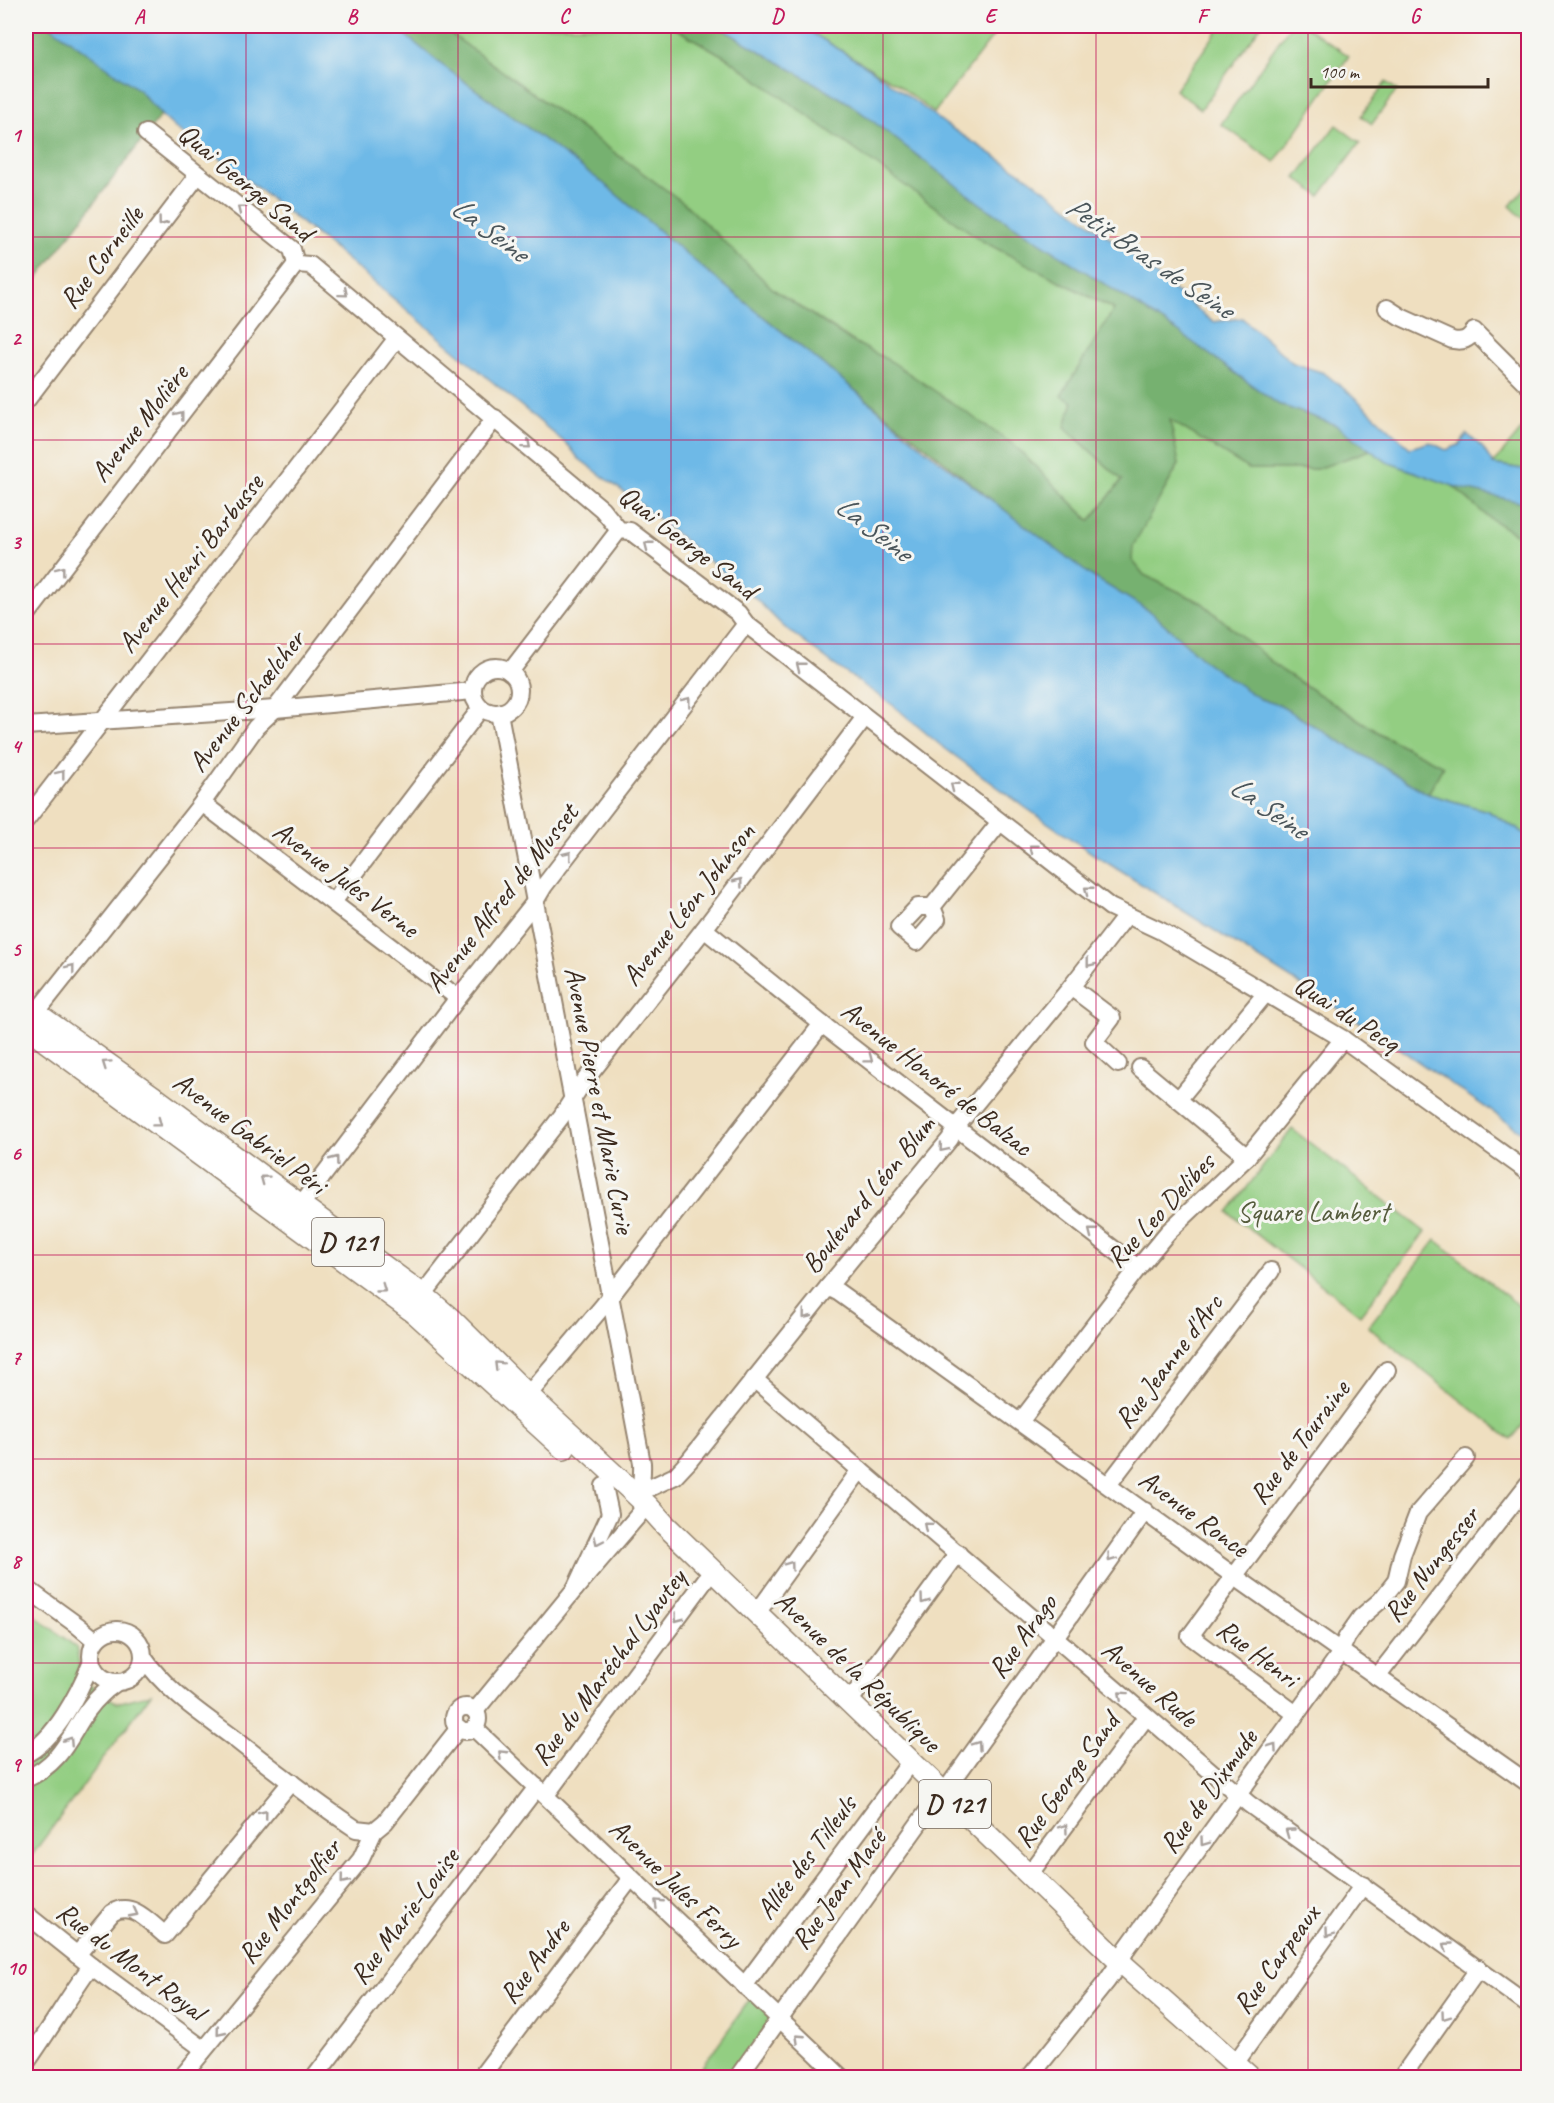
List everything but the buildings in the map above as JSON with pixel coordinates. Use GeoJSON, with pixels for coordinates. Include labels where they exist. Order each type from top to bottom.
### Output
{"type":"FeatureCollection","features":[{"type":"Feature","properties":{"kind":"main road","name":"Avenue Gabriel Péri"},"geometry":{"type":"LineString","coordinates":[[29,1015],[154,1097],[423,1295],[642,1502]]}},
{"type":"Feature","properties":{"kind":"main road","name":"Avenue Gabriel Péri"},"geometry":{"type":"LineString","coordinates":[[29,1015],[415,1313],[604,1486],[642,1502]]}},
{"type":"Feature","properties":{"kind":"main road","name":"Avenue de la République"},"geometry":{"type":"LineString","coordinates":[[642,1502],[664,1526],[1120,1962],[1251,2078]]}},
{"type":"Feature","properties":{"kind":"street","name":"Quai George Sand"},"geometry":{"type":"LineString","coordinates":[[146,133],[292,249],[296,264],[310,265],[495,418],[602,509],[619,530],[630,531],[738,613],[746,624],[865,717],[1110,907],[1126,916]]}},
{"type":"Feature","properties":{"kind":"street","name":"Rue Corneille"},"geometry":{"type":"LineString","coordinates":[[26,401],[198,175]]}},
{"type":"Feature","properties":{"kind":"street","name":"Avenue Molière"},"geometry":{"type":"LineString","coordinates":[[26,616],[296,264]]}},
{"type":"Feature","properties":{"kind":"street"},"geometry":{"type":"LineString","coordinates":[[1387,308],[1401,317],[1452,340],[1468,339],[1474,331],[1528,385]]}},
{"type":"Feature","properties":{"kind":"street","name":"Avenue Henri Barbusse"},"geometry":{"type":"LineString","coordinates":[[26,820],[397,338]]}},
{"type":"Feature","properties":{"kind":"street","name":"Avenue Schœlcher"},"geometry":{"type":"LineString","coordinates":[[29,1015],[202,803],[256,727],[275,709],[495,418]]}},
{"type":"Feature","properties":{"kind":"street"},"geometry":{"type":"LineString","coordinates":[[510,672],[619,530]]}},
{"type":"Feature","properties":{"kind":"street","name":"Avenue Alfred de Musset"},"geometry":{"type":"LineString","coordinates":[[298,1205],[306,1198],[458,998],[534,903],[544,886],[746,624]]}},
{"type":"Feature","properties":{"kind":"street"},"geometry":{"type":"LineString","coordinates":[[502,668],[510,672],[519,686],[518,697],[513,706],[500,713],[488,712],[481,708],[474,698],[473,691],[478,676],[487,669],[502,668]]}},
{"type":"Feature","properties":{"kind":"street"},"geometry":{"type":"LineString","coordinates":[[26,726],[275,709],[473,691]]}},
{"type":"Feature","properties":{"kind":"street"},"geometry":{"type":"LineString","coordinates":[[333,902],[481,708]]}},
{"type":"Feature","properties":{"kind":"street","name":"Avenue Pierre et Marie Curie"},"geometry":{"type":"LineString","coordinates":[[500,713],[534,903],[642,1463],[642,1502]]}},
{"type":"Feature","properties":{"kind":"street","name":"Avenue Léon Johnson"},"geometry":{"type":"LineString","coordinates":[[423,1295],[561,1117],[582,1084],[704,929],[865,717]]}},
{"type":"Feature","properties":{"kind":"street","name":"Avenue Jules Verne"},"geometry":{"type":"LineString","coordinates":[[202,803],[458,998]]}},
{"type":"Feature","properties":{"kind":"street"},"geometry":{"type":"LineString","coordinates":[[932,907],[1000,822]]}},
{"type":"Feature","properties":{"kind":"street","name":"Boulevard Léon Blum"},"geometry":{"type":"LineString","coordinates":[[642,1502],[675,1476],[950,1139],[956,1127],[1126,916]]}},
{"type":"Feature","properties":{"kind":"street","name":"Quai du Pecq"},"geometry":{"type":"LineString","coordinates":[[1126,916],[1161,931],[1343,1039],[1528,1172]]}},
{"type":"Feature","properties":{"kind":"street","name":"Avenue Honoré de Balzac"},"geometry":{"type":"LineString","coordinates":[[704,929],[822,1024],[1138,1268]]}},
{"type":"Feature","properties":{"kind":"street"},"geometry":{"type":"LineString","coordinates":[[1071,987],[1112,1018],[1094,1042],[1118,1064]]}},
{"type":"Feature","properties":{"kind":"street"},"geometry":{"type":"LineString","coordinates":[[1178,1100],[1266,993]]}},
{"type":"Feature","properties":{"kind":"street"},"geometry":{"type":"LineString","coordinates":[[528,1395],[611,1295],[822,1024]]}},
{"type":"Feature","properties":{"kind":"street","name":"Rue Leo Delibes"},"geometry":{"type":"LineString","coordinates":[[1020,1422],[1168,1232],[1247,1157],[1343,1039]]}},
{"type":"Feature","properties":{"kind":"street"},"geometry":{"type":"LineString","coordinates":[[1140,1068],[1247,1157]]}},
{"type":"Feature","properties":{"kind":"street","name":"Rue Jeanne d'Arc"},"geometry":{"type":"LineString","coordinates":[[1108,1485],[1271,1271]]}},
{"type":"Feature","properties":{"kind":"street","name":"Avenue Ronce"},"geometry":{"type":"LineString","coordinates":[[828,1287],[1528,1783]]}},
{"type":"Feature","properties":{"kind":"street","name":"Rue de Touraine"},"geometry":{"type":"LineString","coordinates":[[1234,1576],[1387,1370]]}},
{"type":"Feature","properties":{"kind":"street","name":"Avenue Rude"},"geometry":{"type":"LineString","coordinates":[[754,1379],[1239,1795],[1528,2005]]}},
{"type":"Feature","properties":{"kind":"street","name":"Rue de Dixmude"},"geometry":{"type":"LineString","coordinates":[[1029,2078],[1107,1982],[1127,1948],[1341,1652],[1347,1637],[1362,1617],[1381,1600],[1396,1581],[1402,1555],[1418,1513],[1466,1458]]}},
{"type":"Feature","properties":{"kind":"street"},"geometry":{"type":"LineString","coordinates":[[642,1463],[662,1476],[675,1476]]}},
{"type":"Feature","properties":{"kind":"street"},"geometry":{"type":"LineString","coordinates":[[757,1613],[860,1470]]}},
{"type":"Feature","properties":{"kind":"street","name":"Rue Nungesser"},"geometry":{"type":"LineString","coordinates":[[1377,1677],[1528,1484]]}},
{"type":"Feature","properties":{"kind":"street","name":"Rue Montgolfier"},"geometry":{"type":"LineString","coordinates":[[575,1589],[610,1514],[604,1486]]}},
{"type":"Feature","properties":{"kind":"street","name":"Rue Montgolfier"},"geometry":{"type":"LineString","coordinates":[[181,2078],[361,1859],[374,1831],[386,1822],[469,1722],[642,1502]]}},
{"type":"Feature","properties":{"kind":"street","name":"Rue Arago"},"geometry":{"type":"LineString","coordinates":[[943,1792],[1145,1511]]}},
{"type":"Feature","properties":{"kind":"street"},"geometry":{"type":"LineString","coordinates":[[849,1702],[958,1553]]}},
{"type":"Feature","properties":{"kind":"street","name":"Rue du Maréchal Lyautey"},"geometry":{"type":"LineString","coordinates":[[542,1791],[712,1570]]}},
{"type":"Feature","properties":{"kind":"street","name":"Rue Henri"},"geometry":{"type":"LineString","coordinates":[[1234,1576],[1190,1636],[1296,1714]]}},
{"type":"Feature","properties":{"kind":"street"},"geometry":{"type":"LineString","coordinates":[[26,1588],[77,1624],[95,1641]]}},
{"type":"Feature","properties":{"kind":"street"},"geometry":{"type":"LineString","coordinates":[[26,1754],[50,1736],[84,1682],[91,1663],[95,1641],[112,1630],[126,1631],[138,1639],[143,1657],[142,1665],[125,1680],[101,1694],[59,1755],[26,1779]]}},
{"type":"Feature","properties":{"kind":"street"},"geometry":{"type":"LineString","coordinates":[[143,1657],[154,1673],[174,1693],[291,1782],[356,1829],[374,1831]]}},
{"type":"Feature","properties":{"kind":"street"},"geometry":{"type":"LineString","coordinates":[[91,1663],[101,1677],[125,1680],[174,1693]]}},
{"type":"Feature","properties":{"kind":"street","name":"Rue George Sand"},"geometry":{"type":"LineString","coordinates":[[1029,1875],[1146,1717]]}},
{"type":"Feature","properties":{"kind":"street","name":"Avenue Jules Ferry"},"geometry":{"type":"LineString","coordinates":[[469,1722],[842,2078]]}},
{"type":"Feature","properties":{"kind":"street","name":"Allée des Tilleuls"},"geometry":{"type":"LineString","coordinates":[[744,1986],[911,1761]]}},
{"type":"Feature","properties":{"kind":"street"},"geometry":{"type":"LineString","coordinates":[[77,1955],[112,1913],[118,1909],[124,1908],[136,1912],[165,1935],[291,1782]]}},
{"type":"Feature","properties":{"kind":"street","name":"Rue Marie-Louise"},"geometry":{"type":"LineString","coordinates":[[314,2078],[542,1791]]}},
{"type":"Feature","properties":{"kind":"street","name":"Rue Jean Macé"},"geometry":{"type":"LineString","coordinates":[[737,2078],[943,1792]]}},
{"type":"Feature","properties":{"kind":"street","name":"Rue Andre"},"geometry":{"type":"LineString","coordinates":[[480,2078],[631,1878]]}},
{"type":"Feature","properties":{"kind":"street","name":"Rue Carpeaux"},"geometry":{"type":"LineString","coordinates":[[1234,2065],[1363,1885]]}},
{"type":"Feature","properties":{"kind":"street","name":"Rue du Mont Royal"},"geometry":{"type":"LineString","coordinates":[[26,1914],[91,1966],[198,2045],[202,2052]]}},
{"type":"Feature","properties":{"kind":"street"},"geometry":{"type":"LineString","coordinates":[[26,2062],[57,2020],[60,2009],[91,1966]]}},
{"type":"Feature","properties":{"kind":"street"},"geometry":{"type":"LineString","coordinates":[[1401,2078],[1479,1968]]}},
{"type":"Feature","properties":{"kind":"green space"},"geometry":{"type":"Polygon","coordinates":[[[26,26],[50,26],[139,90],[161,115],[26,293],[26,26]]]}},
{"type":"Feature","properties":{"kind":"green space"},"geometry":{"type":"Polygon","coordinates":[[[394,26],[440,26],[684,203],[774,290],[850,340],[892,362],[1014,445],[1090,521],[1122,480],[1065,427],[1073,402],[1061,396],[1114,309],[984,242],[727,58],[671,26],[717,26],[849,103],[982,205],[1176,330],[1278,404],[1336,425],[1370,450],[1317,469],[1249,469],[1170,420],[1179,464],[1133,546],[1132,560],[1144,575],[1202,603],[1281,670],[1384,736],[1443,766],[1428,794],[1279,705],[1260,700],[1207,663],[1151,612],[1090,575],[1022,524],[710,274],[603,183],[442,65],[394,26]]]}},
{"type":"Feature","properties":{"kind":"green space"},"geometry":{"type":"Polygon","coordinates":[[[440,26],[671,26],[727,58],[984,241],[1114,310],[1073,401],[1065,428],[1122,480],[1090,521],[1014,445],[774,290],[684,203],[440,26]]]}},
{"type":"Feature","properties":{"kind":"green space"},"geometry":{"type":"Polygon","coordinates":[[[801,26],[1001,26],[934,113],[897,84],[801,26]]]}},
{"type":"Feature","properties":{"kind":"green space"},"geometry":{"type":"Polygon","coordinates":[[[1221,26],[1261,26],[1201,109],[1175,90],[1221,26]]]}},
{"type":"Feature","properties":{"kind":"green space"},"geometry":{"type":"Polygon","coordinates":[[[1290,26],[1305,26],[1349,56],[1275,162],[1221,124],[1290,26]]]}},
{"type":"Feature","properties":{"kind":"green space"},"geometry":{"type":"Polygon","coordinates":[[[1386,82],[1397,90],[1372,124],[1361,116],[1386,82]]]}},
{"type":"Feature","properties":{"kind":"green space"},"geometry":{"type":"Polygon","coordinates":[[[1336,125],[1360,143],[1320,196],[1296,178],[1336,125]]]}},
{"type":"Feature","properties":{"kind":"green space"},"geometry":{"type":"Polygon","coordinates":[[[1528,184],[1528,223],[1510,206],[1528,184]]]}},
{"type":"Feature","properties":{"kind":"green space"},"geometry":{"type":"Polygon","coordinates":[[[1169,419],[1249,469],[1317,469],[1370,450],[1387,462],[1452,485],[1488,517],[1528,542],[1528,836],[1488,811],[1428,794],[1443,766],[1384,736],[1281,670],[1202,603],[1144,575],[1132,560],[1132,546],[1179,465],[1169,419]]]}},
{"type":"Feature","properties":{"kind":"green space"},"geometry":{"type":"Polygon","coordinates":[[[1528,422],[1528,470],[1493,464],[1528,422]]]}},
{"type":"Feature","properties":{"kind":"green space"},"geometry":{"type":"Polygon","coordinates":[[[1452,485],[1528,504],[1528,542],[1488,517],[1452,485]]]}},
{"type":"Feature","properties":{"kind":"green space","name":"Square Lambert"},"geometry":{"type":"Polygon","coordinates":[[[1292,1129],[1425,1232],[1360,1315],[1228,1212],[1292,1129]]]}},
{"type":"Feature","properties":{"kind":"green space"},"geometry":{"type":"Polygon","coordinates":[[[1436,1240],[1528,1313],[1528,1418],[1511,1440],[1368,1327],[1436,1240]]]}},
{"type":"Feature","properties":{"kind":"green space"},"geometry":{"type":"Polygon","coordinates":[[[26,1609],[76,1647],[80,1669],[77,1677],[117,1703],[151,1694],[26,1863],[26,1609]]]}},
{"type":"Feature","properties":{"kind":"green space"},"geometry":{"type":"Polygon","coordinates":[[[753,1995],[778,2018],[737,2077],[694,2078],[753,1995]]]}},
{"type":"Feature","properties":{"kind":"water","name":"La Seine"},"geometry":{"type":"Polygon","coordinates":[[[50,26],[394,26],[442,65],[603,183],[710,274],[927,451],[1090,575],[1151,612],[1207,663],[1260,699],[1279,705],[1428,794],[1488,811],[1528,836],[1528,1136],[1361,1023],[1095,855],[939,744],[894,706],[783,626],[756,599],[640,504],[578,458],[570,447],[332,247],[218,157],[175,128],[139,90],[50,26]]]}},
{"type":"Feature","properties":{"kind":"water"},"geometry":{"type":"Polygon","coordinates":[[[717,26],[801,26],[871,69],[948,126],[1029,178],[1114,241],[1213,322],[1242,318],[1293,363],[1324,373],[1410,448],[1430,442],[1446,450],[1459,445],[1467,434],[1483,448],[1493,464],[1528,470],[1528,504],[1456,487],[1387,462],[1336,425],[1278,404],[1176,330],[982,205],[849,103],[717,26]]]}},
{"type":"Feature","properties":{"kind":"water label","name":"Petit Bras de Seine"},"geometry":{"type":"Point","coordinates":[1150,257]}}]}
